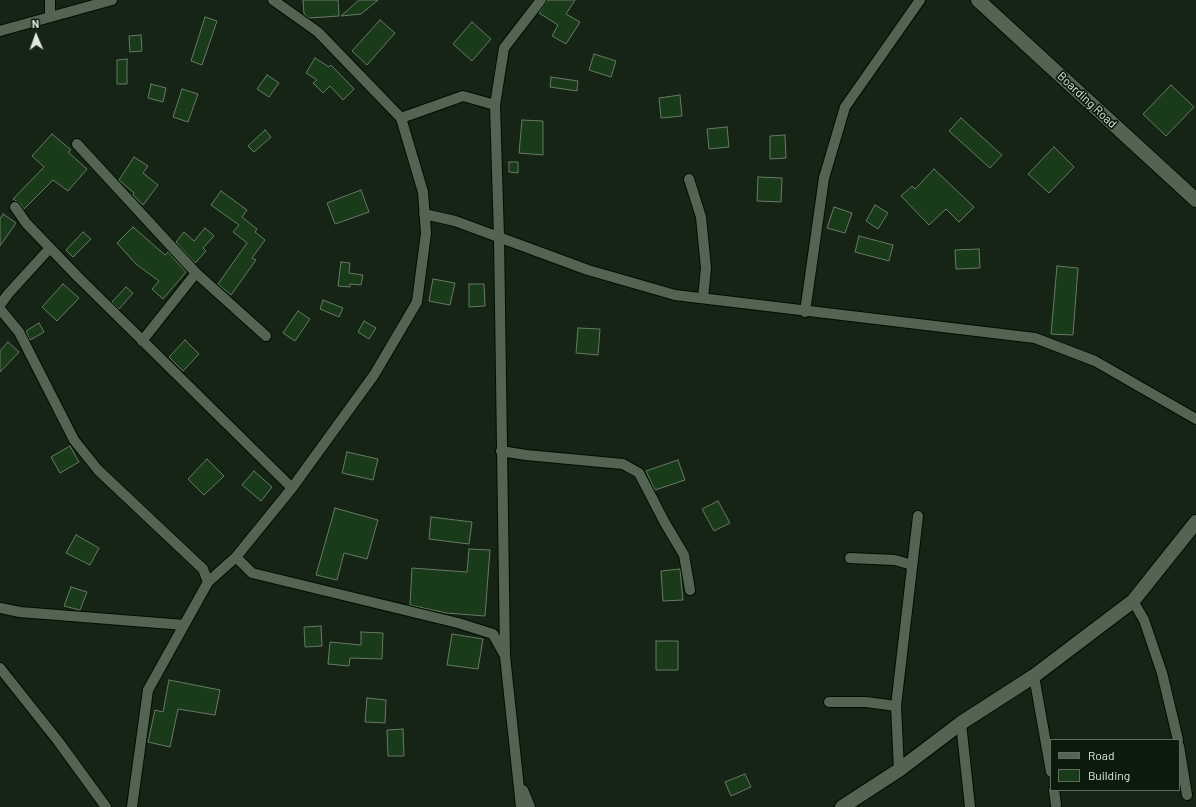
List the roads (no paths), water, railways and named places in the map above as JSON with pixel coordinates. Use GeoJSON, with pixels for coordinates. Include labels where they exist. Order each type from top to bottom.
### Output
{"type":"FeatureCollection","features":[{"type":"Feature","properties":{"kind":"main road","name":"Boarding Road"},"geometry":{"type":"LineString","coordinates":[[978,0],[1196,200]]}},
{"type":"Feature","properties":{"kind":"main road"},"geometry":{"type":"LineString","coordinates":[[842,807],[899,770],[961,723],[1034,676],[1133,601],[1194,530]]}},
{"type":"Feature","properties":{"kind":"street"},"geometry":{"type":"LineString","coordinates":[[50,0],[50,16]]}},
{"type":"Feature","properties":{"kind":"street"},"geometry":{"type":"LineString","coordinates":[[0,31],[112,0]]}},
{"type":"Feature","properties":{"kind":"street"},"geometry":{"type":"LineString","coordinates":[[132,807],[148,690],[208,582],[236,557],[292,488],[374,375],[417,302],[426,233],[423,192],[401,118],[318,32],[273,0]]}},
{"type":"Feature","properties":{"kind":"street"},"geometry":{"type":"LineString","coordinates":[[521,807],[505,656],[499,237],[495,105],[504,48],[541,0]]}},
{"type":"Feature","properties":{"kind":"street"},"geometry":{"type":"LineString","coordinates":[[805,312],[824,178],[846,107],[920,0]]}},
{"type":"Feature","properties":{"kind":"street"},"geometry":{"type":"LineString","coordinates":[[401,118],[463,96],[495,105]]}},
{"type":"Feature","properties":{"kind":"street"},"geometry":{"type":"LineString","coordinates":[[77,144],[196,274],[266,336]]}},
{"type":"Feature","properties":{"kind":"street"},"geometry":{"type":"LineString","coordinates":[[689,180],[701,217],[706,268],[703,298]]}},
{"type":"Feature","properties":{"kind":"street"},"geometry":{"type":"LineString","coordinates":[[15,207],[26,223],[50,248],[142,341],[292,488]]}},
{"type":"Feature","properties":{"kind":"street"},"geometry":{"type":"LineString","coordinates":[[424,214],[456,222],[588,270],[675,295],[805,312],[1034,338],[1095,361],[1196,420]]}},
{"type":"Feature","properties":{"kind":"street"},"geometry":{"type":"LineString","coordinates":[[0,305],[8,294],[50,248]]}},
{"type":"Feature","properties":{"kind":"street"},"geometry":{"type":"LineString","coordinates":[[142,341],[196,274]]}},
{"type":"Feature","properties":{"kind":"street"},"geometry":{"type":"LineString","coordinates":[[0,309],[19,332],[74,440],[98,470],[203,569],[208,582]]}},
{"type":"Feature","properties":{"kind":"street"},"geometry":{"type":"LineString","coordinates":[[501,452],[624,464],[639,473],[665,523],[684,555],[690,590]]}},
{"type":"Feature","properties":{"kind":"street"},"geometry":{"type":"LineString","coordinates":[[899,770],[896,706],[918,516]]}},
{"type":"Feature","properties":{"kind":"street"},"geometry":{"type":"LineString","coordinates":[[236,557],[252,573],[493,634],[505,656]]}},
{"type":"Feature","properties":{"kind":"street"},"geometry":{"type":"LineString","coordinates":[[850,558],[895,560],[912,565]]}},
{"type":"Feature","properties":{"kind":"street"},"geometry":{"type":"LineString","coordinates":[[1133,601],[1144,620],[1162,673],[1178,739]]}},
{"type":"Feature","properties":{"kind":"street"},"geometry":{"type":"LineString","coordinates":[[0,608],[20,612],[184,625]]}},
{"type":"Feature","properties":{"kind":"street"},"geometry":{"type":"LineString","coordinates":[[0,668],[58,741],[106,807]]}},
{"type":"Feature","properties":{"kind":"street"},"geometry":{"type":"LineString","coordinates":[[1034,676],[1050,766]]}},
{"type":"Feature","properties":{"kind":"street"},"geometry":{"type":"LineString","coordinates":[[829,702],[866,702],[896,706]]}},
{"type":"Feature","properties":{"kind":"street"},"geometry":{"type":"LineString","coordinates":[[961,723],[970,807]]}},
{"type":"Feature","properties":{"kind":"street"},"geometry":{"type":"LineString","coordinates":[[1180,752],[1187,795]]}},
{"type":"Feature","properties":{"kind":"street"},"geometry":{"type":"LineString","coordinates":[[519,780],[530,807]]}},
{"type":"Feature","properties":{"kind":"street"},"geometry":{"type":"LineString","coordinates":[[1054,791],[1056,805]]}}]}
